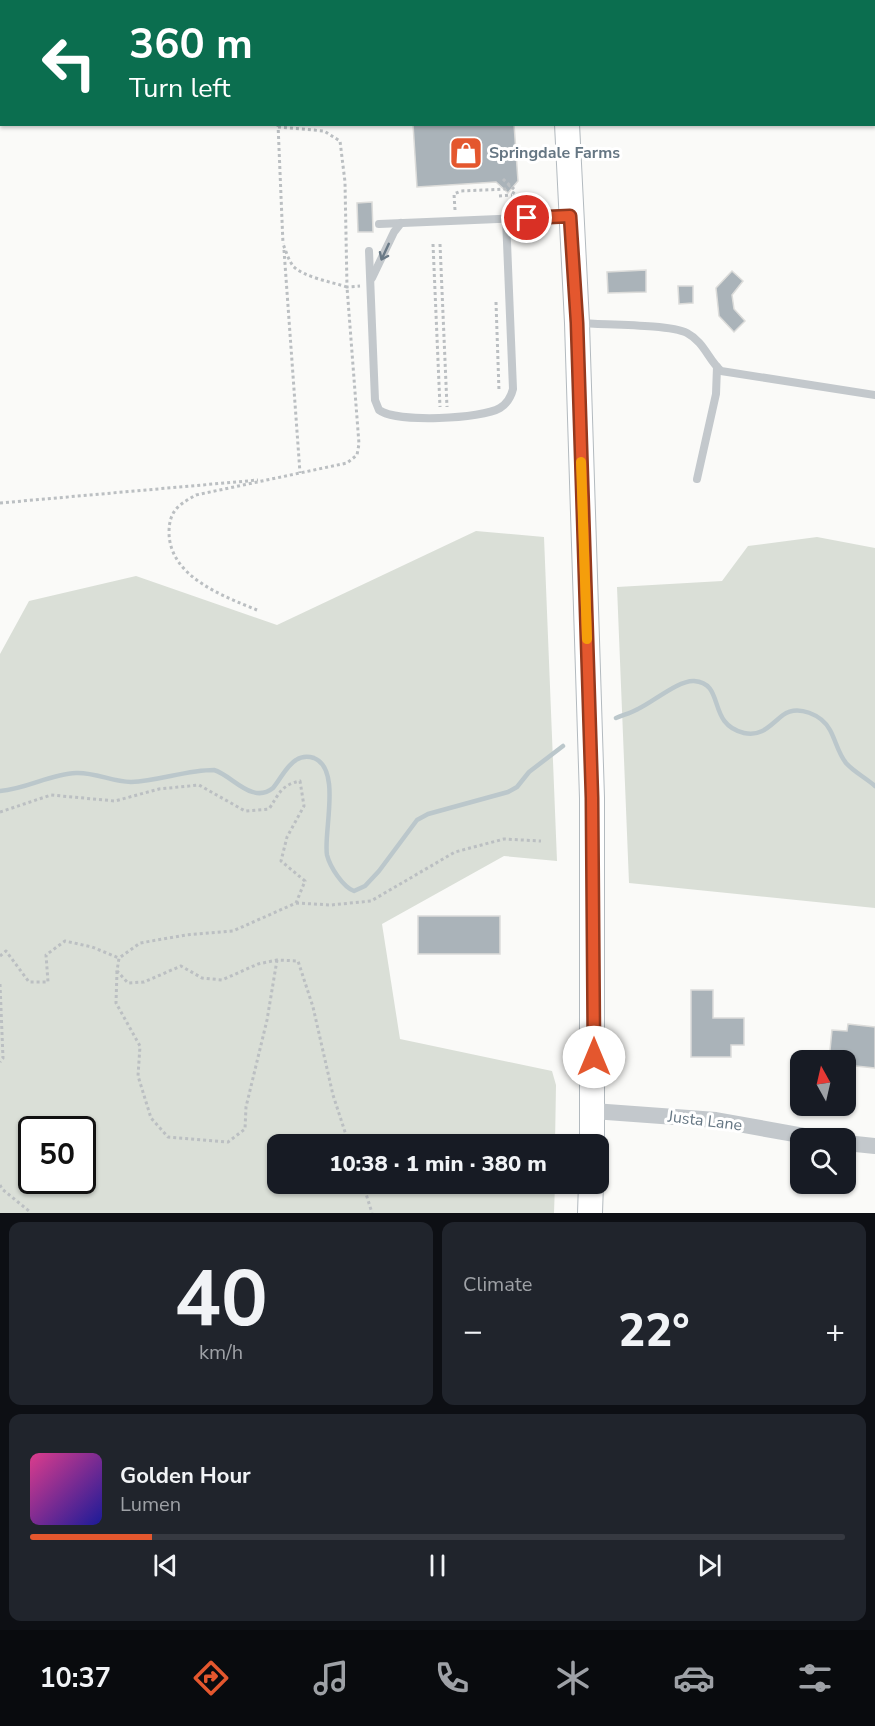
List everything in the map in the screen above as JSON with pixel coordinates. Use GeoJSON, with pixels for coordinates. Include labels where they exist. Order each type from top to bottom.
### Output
{"type":"FeatureCollection","features":[{"type":"Feature","properties":{"kind":"main road"},"geometry":{"type":"LineString","coordinates":[[567,126],[577,323],[592,798],[592,1134]]}},
{"type":"Feature","properties":{"kind":"main road"},"geometry":{"type":"LineString","coordinates":[[590,1213],[591,1194]]}},
{"type":"Feature","properties":{"kind":"street","name":"Justa Lane"},"geometry":{"type":"LineString","coordinates":[[593,1112],[716,1120],[790,1133]]}},
{"type":"Feature","properties":{"kind":"street"},"geometry":{"type":"LineString","coordinates":[[856,1144],[875,1146]]}},
{"type":"Feature","properties":{"kind":"lane"},"geometry":{"type":"LineString","coordinates":[[379,224],[570,216]]}},
{"type":"Feature","properties":{"kind":"lane"},"geometry":{"type":"LineString","coordinates":[[369,251],[375,400],[379,410],[388,415],[414,418],[476,415],[500,408],[508,402],[513,389],[506,218]]}},
{"type":"Feature","properties":{"kind":"lane"},"geometry":{"type":"LineString","coordinates":[[371,284],[394,232],[401,223]]}},
{"type":"Feature","properties":{"kind":"lane"},"geometry":{"type":"LineString","coordinates":[[577,323],[666,328],[686,333],[704,347],[721,371],[875,395]]}},
{"type":"Feature","properties":{"kind":"lane"},"geometry":{"type":"LineString","coordinates":[[697,479],[716,394],[717,367]]}},
{"type":"Feature","properties":{"kind":"path"},"geometry":{"type":"LineString","coordinates":[[257,610],[221,595],[195,579],[177,561],[170,545],[169,523],[177,506],[196,495],[274,478],[300,473],[347,463],[357,455],[359,444],[347,287],[345,182],[339,141],[324,131],[278,126],[283,244],[300,473]]}},
{"type":"Feature","properties":{"kind":"path"},"geometry":{"type":"LineString","coordinates":[[503,179],[515,190],[512,195],[513,202]]}},
{"type":"Feature","properties":{"kind":"path"},"geometry":{"type":"LineString","coordinates":[[454,194],[461,191],[506,189],[510,185]]}},
{"type":"Feature","properties":{"kind":"path"},"geometry":{"type":"LineString","coordinates":[[502,189],[501,196],[512,195]]}},
{"type":"Feature","properties":{"kind":"path"},"geometry":{"type":"LineString","coordinates":[[283,244],[288,259],[295,268],[304,273],[347,287],[371,284]]}},
{"type":"Feature","properties":{"kind":"path"},"geometry":{"type":"LineString","coordinates":[[433,244],[441,410],[447,409],[440,244]]}},
{"type":"Feature","properties":{"kind":"path"},"geometry":{"type":"LineString","coordinates":[[434,273],[441,273]]}},
{"type":"Feature","properties":{"kind":"path"},"geometry":{"type":"LineString","coordinates":[[435,301],[442,301]]}},
{"type":"Feature","properties":{"kind":"path"},"geometry":{"type":"LineString","coordinates":[[496,301],[500,408]]}},
{"type":"Feature","properties":{"kind":"path"},"geometry":{"type":"LineString","coordinates":[[436,328],[444,328]]}},
{"type":"Feature","properties":{"kind":"path"},"geometry":{"type":"LineString","coordinates":[[437,355],[445,355]]}},
{"type":"Feature","properties":{"kind":"path"},"geometry":{"type":"LineString","coordinates":[[439,382],[446,382]]}},
{"type":"Feature","properties":{"kind":"path"},"geometry":{"type":"LineString","coordinates":[[0,503],[274,478]]}},
{"type":"Feature","properties":{"kind":"path"},"geometry":{"type":"LineString","coordinates":[[0,812],[51,795],[115,801],[159,789],[199,785],[245,811],[257,810],[269,808],[283,788],[300,781],[304,806],[287,837],[280,861],[305,881],[296,903]]}},
{"type":"Feature","properties":{"kind":"path"},"geometry":{"type":"LineString","coordinates":[[277,960],[267,1020],[246,1107],[245,1129],[228,1142],[168,1137],[152,1118],[138,1076],[140,1046],[116,1003],[119,958],[140,943],[186,935],[233,931],[296,903],[331,905],[371,901],[455,852],[504,839],[541,841]]}},
{"type":"Feature","properties":{"kind":"path"},"geometry":{"type":"LineString","coordinates":[[0,956],[6,951],[29,982],[48,982],[46,955],[65,941],[92,947],[119,958]]}},
{"type":"Feature","properties":{"kind":"path"},"geometry":{"type":"LineString","coordinates":[[117,971],[128,983],[144,982],[181,966],[202,978],[222,980],[258,964],[277,960],[298,961],[313,1007],[333,1095],[346,1134]]}},
{"type":"Feature","properties":{"kind":"path"},"geometry":{"type":"LineString","coordinates":[[0,984],[3,1027],[3,1059],[0,1062]]}},
{"type":"Feature","properties":{"kind":"path"},"geometry":{"type":"LineString","coordinates":[[0,1185],[29,1211],[28,1213]]}},
{"type":"Feature","properties":{"kind":"path"},"geometry":{"type":"LineString","coordinates":[[366,1194],[372,1213]]}},
{"type":"Feature","properties":{"kind":"shaded area"},"geometry":{"type":"Polygon","coordinates":[[[476,531],[544,537],[557,861],[504,856],[382,924],[400,1039],[552,1071],[556,1085],[555,1134],[267,1134],[267,1194],[555,1194],[554,1213],[0,1213],[0,654],[29,601],[136,576],[277,625],[476,531]]]}},
{"type":"Feature","properties":{"kind":"shaded area"},"geometry":{"type":"Polygon","coordinates":[[[817,537],[875,548],[875,908],[629,883],[617,587],[722,581],[748,546],[817,537]]]}},
{"type":"Feature","properties":{"kind":"building","name":"Springdale Farms"},"geometry":{"type":"Polygon","coordinates":[[[413,126],[514,126],[518,181],[508,193],[496,182],[417,187],[413,126]]]}},
{"type":"Feature","properties":{"kind":"building"},"geometry":{"type":"Polygon","coordinates":[[[372,202],[373,232],[358,232],[357,203],[372,202]]]}},
{"type":"Feature","properties":{"kind":"building"},"geometry":{"type":"Polygon","coordinates":[[[646,270],[646,292],[608,293],[607,272],[646,270]]]}},
{"type":"Feature","properties":{"kind":"building"},"geometry":{"type":"Polygon","coordinates":[[[732,271],[743,281],[732,295],[734,309],[745,321],[734,332],[719,316],[716,288],[732,271]]]}},
{"type":"Feature","properties":{"kind":"building"},"geometry":{"type":"Polygon","coordinates":[[[678,286],[693,286],[693,303],[679,304],[678,286]]]}},
{"type":"Feature","properties":{"kind":"building"},"geometry":{"type":"Polygon","coordinates":[[[418,916],[500,916],[500,954],[418,954],[418,916]]]}},
{"type":"Feature","properties":{"kind":"building"},"geometry":{"type":"Polygon","coordinates":[[[691,990],[713,990],[713,1018],[744,1018],[744,1045],[731,1045],[731,1057],[691,1057],[691,990]]]}},
{"type":"Feature","properties":{"kind":"building"},"geometry":{"type":"Polygon","coordinates":[[[848,1024],[875,1027],[875,1068],[856,1066],[856,1050],[830,1050],[832,1030],[847,1031],[848,1024]]]}},
{"type":"Feature","properties":{"kind":"waterway"},"geometry":{"type":"LineString","coordinates":[[616,718],[644,706],[681,684],[694,681],[704,683],[714,696],[725,721],[732,728],[744,733],[761,732],[789,712],[802,711],[816,716],[830,730],[846,763],[875,786]]}},
{"type":"Feature","properties":{"kind":"waterway"},"geometry":{"type":"LineString","coordinates":[[0,791],[76,773],[131,782],[214,770],[257,793],[273,788],[286,769],[298,759],[312,757],[322,764],[329,788],[327,855],[338,876],[354,891],[365,886],[379,871],[417,820],[428,814],[508,792],[517,787],[529,772],[563,746]]}},
{"type":"Feature","properties":{"kind":"slow traffic"},"geometry":{"type":"LineString","coordinates":[[581,462],[587,639]]}},
{"type":"Feature","properties":{"kind":"place","name":"Springdale Farms"},"geometry":{"type":"Point","coordinates":[466,153]}},
{"type":"Feature","properties":{"kind":"route"},"geometry":{"type":"LineString","coordinates":[[527,218],[570,216],[577,323],[592,798],[594,1057]]}}]}
